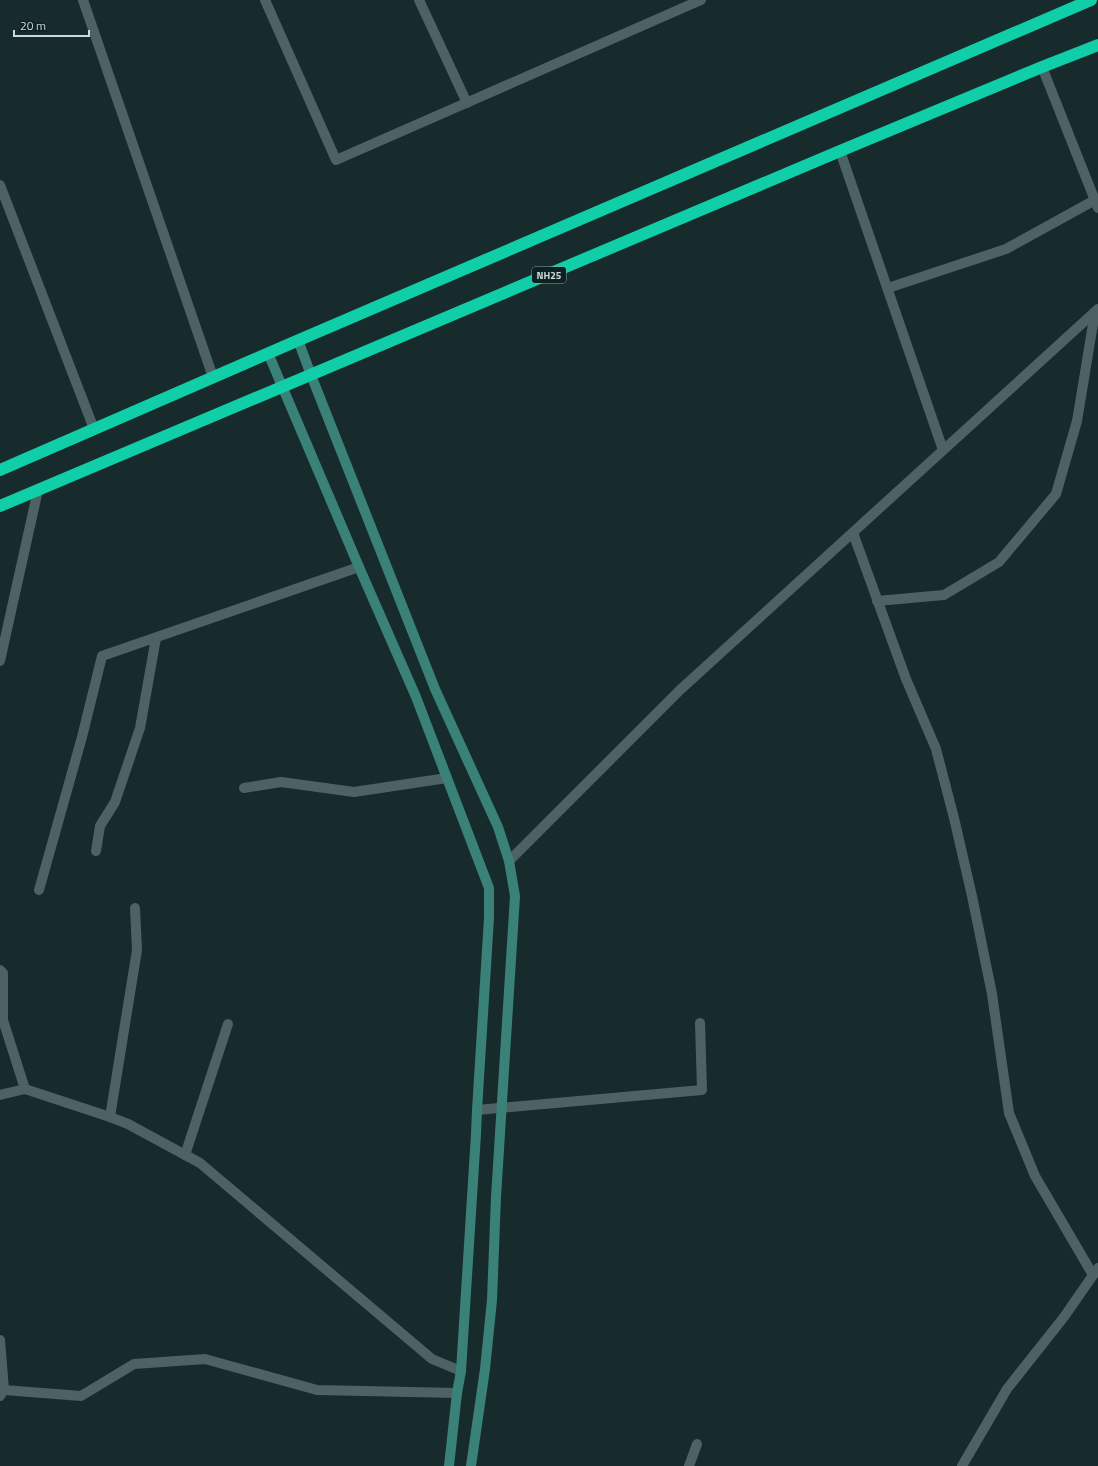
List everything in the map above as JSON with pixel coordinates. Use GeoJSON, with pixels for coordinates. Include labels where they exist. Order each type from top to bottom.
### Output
{"type":"FeatureCollection","features":[{"type":"Feature","properties":{"kind":"highway"},"geometry":{"type":"LineString","coordinates":[[0,470],[298,340],[1091,0]]}},
{"type":"Feature","properties":{"kind":"highway","name":"NH25"},"geometry":{"type":"LineString","coordinates":[[0,506],[1042,66],[1098,45]]}},
{"type":"Feature","properties":{"kind":"street"},"geometry":{"type":"LineString","coordinates":[[84,0],[213,377]]}},
{"type":"Feature","properties":{"kind":"street"},"geometry":{"type":"LineString","coordinates":[[265,0],[336,160],[701,0]]}},
{"type":"Feature","properties":{"kind":"street"},"geometry":{"type":"LineString","coordinates":[[419,0],[467,103]]}},
{"type":"Feature","properties":{"kind":"street"},"geometry":{"type":"LineString","coordinates":[[888,288],[1006,250],[1096,204],[1042,66]]}},
{"type":"Feature","properties":{"kind":"street"},"geometry":{"type":"LineString","coordinates":[[840,151],[943,450]]}},
{"type":"Feature","properties":{"kind":"street"},"geometry":{"type":"LineString","coordinates":[[0,185],[94,429]]}},
{"type":"Feature","properties":{"kind":"street"},"geometry":{"type":"LineString","coordinates":[[509,862],[680,690],[1096,311]]}},
{"type":"Feature","properties":{"kind":"street"},"geometry":{"type":"LineString","coordinates":[[877,600],[944,595],[999,562],[1056,494],[1077,421],[1096,311]]}},
{"type":"Feature","properties":{"kind":"street"},"geometry":{"type":"LineString","coordinates":[[298,340],[310,375],[435,689],[498,827],[509,862],[515,896],[496,1197],[492,1300],[485,1369],[471,1466]]}},
{"type":"Feature","properties":{"kind":"street"},"geometry":{"type":"LineString","coordinates":[[268,353],[358,568],[416,697],[489,888],[489,918],[461,1371],[457,1393],[449,1466]]}},
{"type":"Feature","properties":{"kind":"street"},"geometry":{"type":"LineString","coordinates":[[0,660],[38,490]]}},
{"type":"Feature","properties":{"kind":"street"},"geometry":{"type":"LineString","coordinates":[[852,533],[906,678],[936,749],[972,896],[992,994],[1009,1113],[1035,1176],[1096,1271],[1064,1317],[1007,1389],[962,1466]]}},
{"type":"Feature","properties":{"kind":"street"},"geometry":{"type":"LineString","coordinates":[[39,890],[82,737],[102,656],[358,568]]}},
{"type":"Feature","properties":{"kind":"street"},"geometry":{"type":"LineString","coordinates":[[96,851],[100,826],[115,802],[140,728],[156,638]]}},
{"type":"Feature","properties":{"kind":"street"},"geometry":{"type":"LineString","coordinates":[[244,788],[280,782],[354,792],[447,778]]}},
{"type":"Feature","properties":{"kind":"street"},"geometry":{"type":"LineString","coordinates":[[110,1117],[137,950],[135,908]]}},
{"type":"Feature","properties":{"kind":"street"},"geometry":{"type":"LineString","coordinates":[[0,970],[3,973],[2,1020],[24,1089]]}},
{"type":"Feature","properties":{"kind":"street"},"geometry":{"type":"LineString","coordinates":[[477,1110],[702,1090],[700,1023]]}},
{"type":"Feature","properties":{"kind":"street"},"geometry":{"type":"LineString","coordinates":[[184,1155],[228,1024]]}},
{"type":"Feature","properties":{"kind":"street"},"geometry":{"type":"LineString","coordinates":[[0,1095],[24,1089],[110,1117],[128,1124],[200,1163],[432,1359],[461,1371]]}},
{"type":"Feature","properties":{"kind":"street"},"geometry":{"type":"LineString","coordinates":[[0,1340],[2,1393],[80,1396],[134,1364],[205,1359],[317,1390],[457,1393]]}},
{"type":"Feature","properties":{"kind":"street"},"geometry":{"type":"LineString","coordinates":[[689,1466],[697,1444]]}}]}
